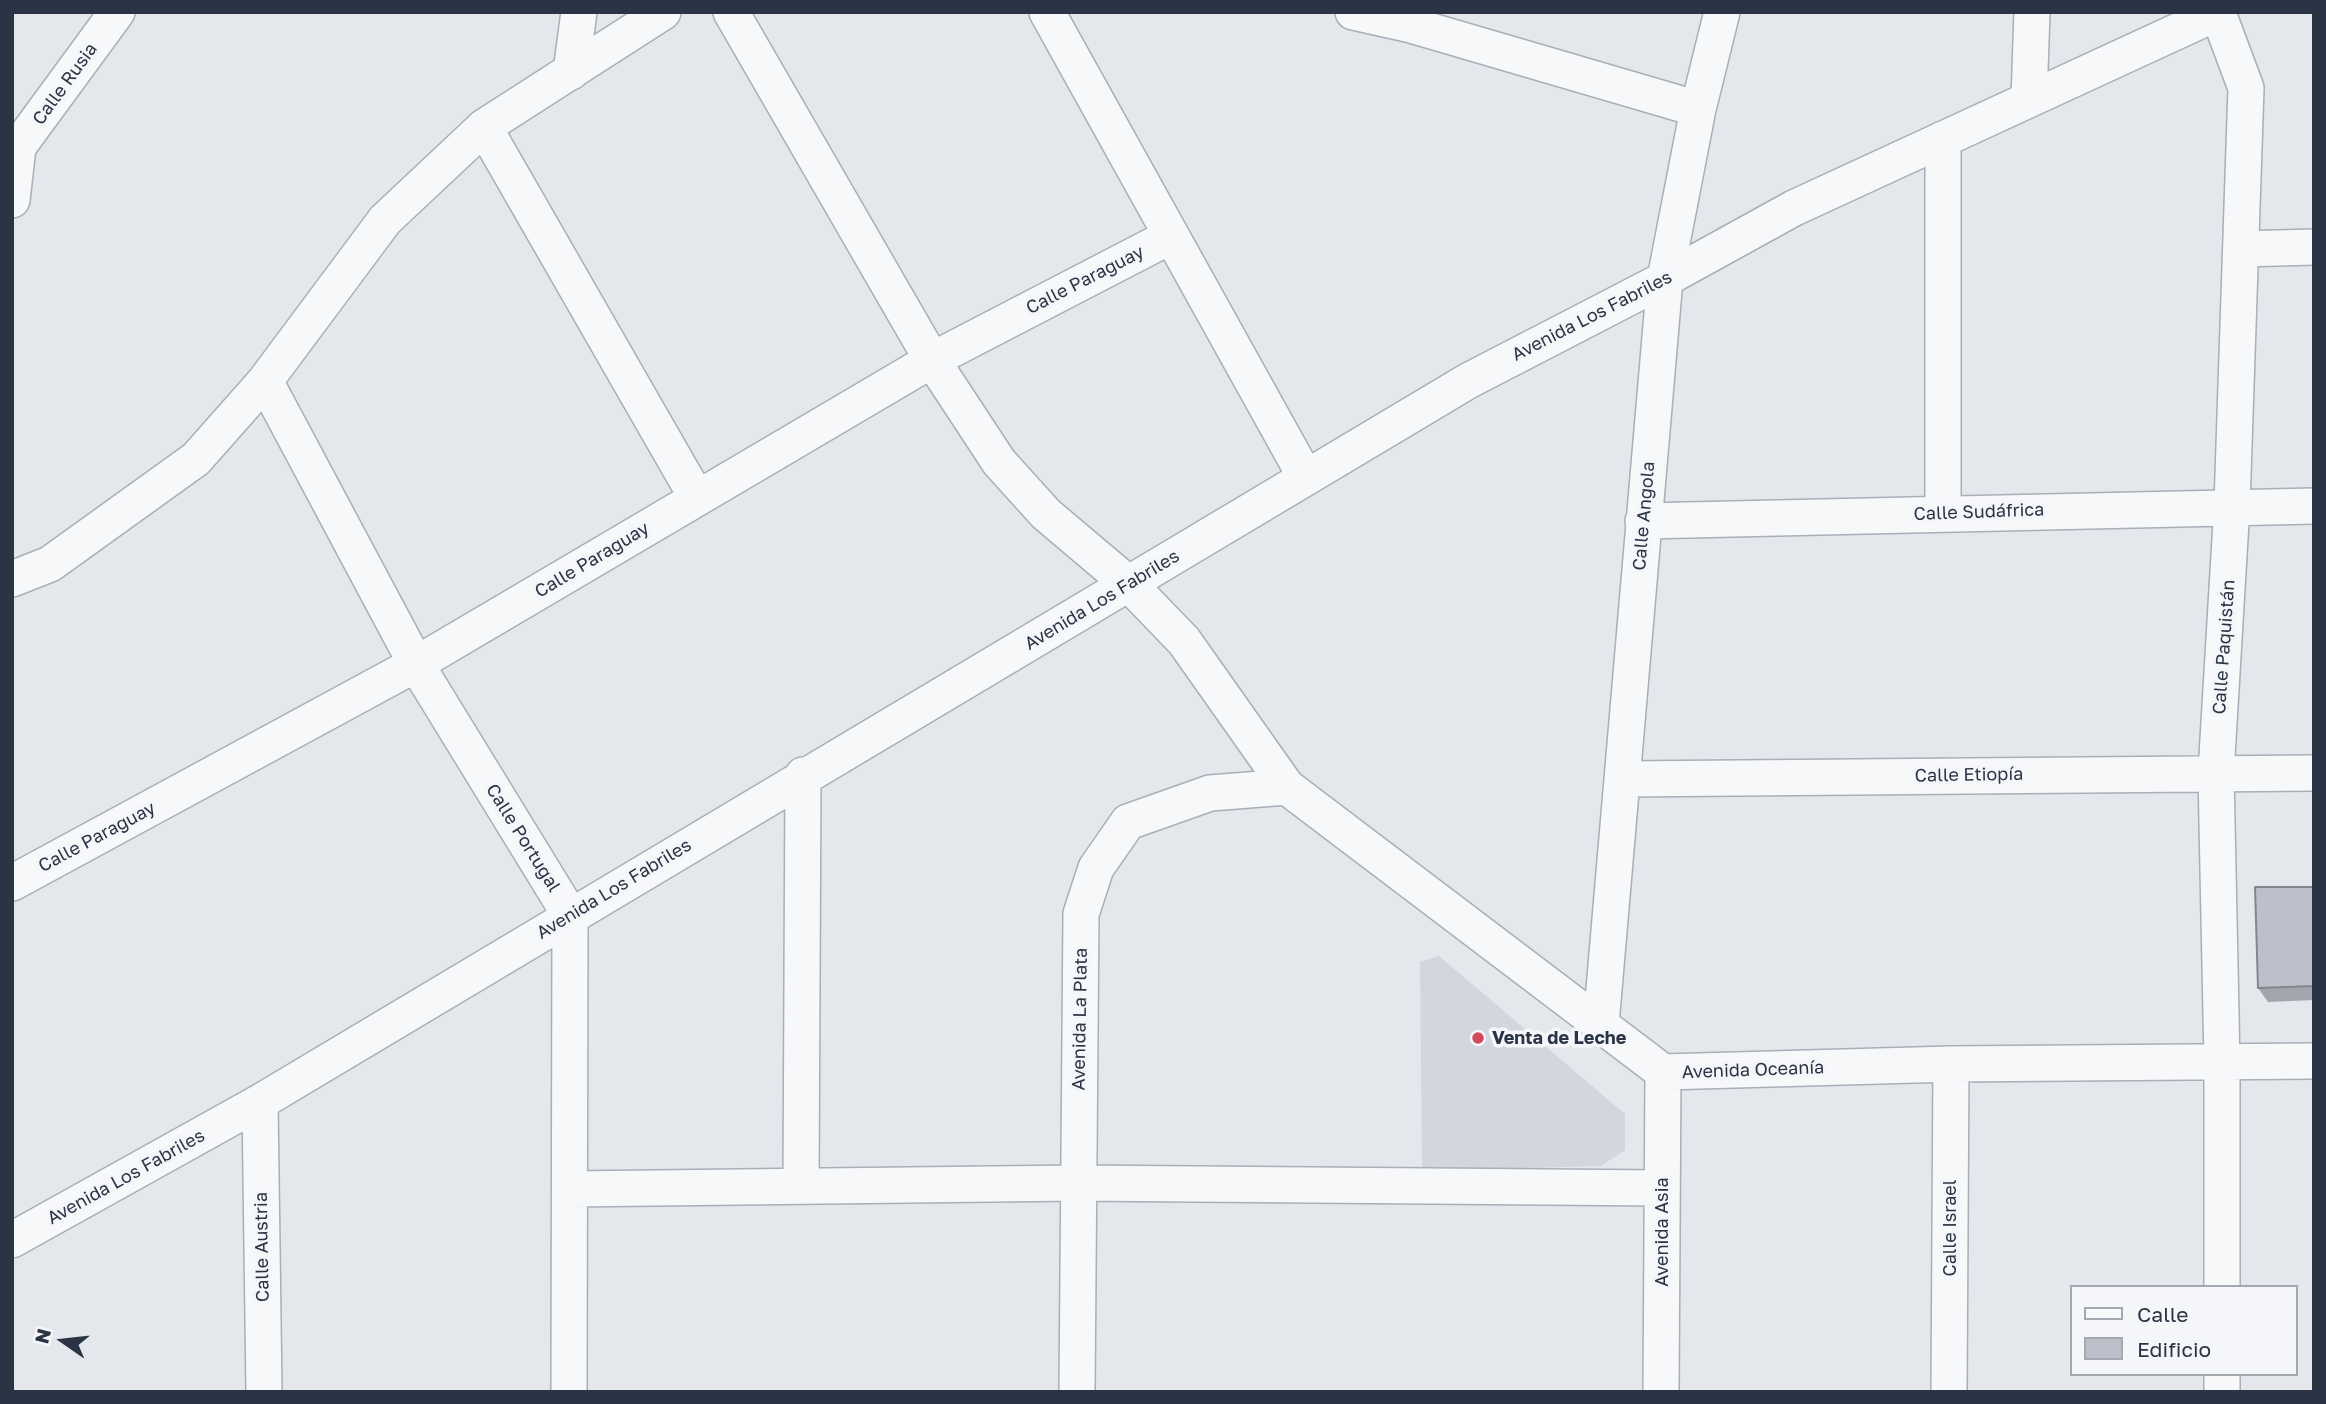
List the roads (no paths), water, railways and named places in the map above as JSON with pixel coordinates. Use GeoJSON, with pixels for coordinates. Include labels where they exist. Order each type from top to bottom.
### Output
{"type":"FeatureCollection","features":[{"type":"Feature","properties":{"kind":"street","name":"Calle Rusia"},"geometry":{"type":"LineString","coordinates":[[12,200],[15,147],[117,12]]}},
{"type":"Feature","properties":{"kind":"street"},"geometry":{"type":"LineString","coordinates":[[570,72],[579,12]]}},
{"type":"Feature","properties":{"kind":"street"},"geometry":{"type":"LineString","coordinates":[[12,579],[50,564],[196,459],[265,380],[385,220],[484,127],[663,12]]}},
{"type":"Feature","properties":{"kind":"street","name":"Avenida Oceanía"},"geometry":{"type":"LineString","coordinates":[[732,12],[932,360],[999,462],[1046,514],[1130,585],[1184,641],[1287,787],[1663,1072],[1951,1064],[2314,1061]]}},
{"type":"Feature","properties":{"kind":"street"},"geometry":{"type":"LineString","coordinates":[[1047,12],[1306,478]]}},
{"type":"Feature","properties":{"kind":"street"},"geometry":{"type":"LineString","coordinates":[[1353,12],[1413,19],[1699,109]]}},
{"type":"Feature","properties":{"kind":"street","name":"Calle Angola"},"geometry":{"type":"LineString","coordinates":[[1601,1024],[1665,279],[1699,109],[1722,12]]}},
{"type":"Feature","properties":{"kind":"street"},"geometry":{"type":"LineString","coordinates":[[2029,99],[2032,12]]}},
{"type":"Feature","properties":{"kind":"street","name":"Avenida Los Fabriles"},"geometry":{"type":"LineString","coordinates":[[12,1240],[260,1102],[803,775],[1130,585],[1468,380],[1665,279],[1794,208],[2219,13]]}},
{"type":"Feature","properties":{"kind":"street","name":"Calle Paquistán"},"geometry":{"type":"LineString","coordinates":[[2219,13],[2246,88],[2232,505],[2216,773],[2222,1063],[2222,1285]]}},
{"type":"Feature","properties":{"kind":"street"},"geometry":{"type":"LineString","coordinates":[[484,127],[697,498]]}},
{"type":"Feature","properties":{"kind":"street"},"geometry":{"type":"LineString","coordinates":[[1943,139],[1943,513]]}},
{"type":"Feature","properties":{"kind":"street","name":"Calle Paraguay"},"geometry":{"type":"LineString","coordinates":[[12,883],[416,664],[932,360],[1171,236]]}},
{"type":"Feature","properties":{"kind":"street"},"geometry":{"type":"LineString","coordinates":[[2241,249],[2314,247]]}},
{"type":"Feature","properties":{"kind":"street","name":"Calle Portugal"},"geometry":{"type":"LineString","coordinates":[[265,380],[416,664],[570,915]]}},
{"type":"Feature","properties":{"kind":"street","name":"Calle Sudáfrica"},"geometry":{"type":"LineString","coordinates":[[1643,521],[2232,505],[2314,506]]}},
{"type":"Feature","properties":{"kind":"street","name":"Calle Etiopía"},"geometry":{"type":"LineString","coordinates":[[1624,779],[2314,773]]}},
{"type":"Feature","properties":{"kind":"street"},"geometry":{"type":"LineString","coordinates":[[801,1186],[803,775]]}},
{"type":"Feature","properties":{"kind":"street","name":"Avenida La Plata"},"geometry":{"type":"LineString","coordinates":[[1077,1392],[1081,914],[1096,868],[1128,822],[1210,793],[1287,787]]}},
{"type":"Feature","properties":{"kind":"street"},"geometry":{"type":"LineString","coordinates":[[569,1392],[570,915]]}},
{"type":"Feature","properties":{"kind":"street","name":"Calle Israel"},"geometry":{"type":"LineString","coordinates":[[1949,1392],[1951,1064]]}},
{"type":"Feature","properties":{"kind":"street","name":"Avenida Asia"},"geometry":{"type":"LineString","coordinates":[[1661,1392],[1663,1072]]}},
{"type":"Feature","properties":{"kind":"street","name":"Calle Austria"},"geometry":{"type":"LineString","coordinates":[[260,1102],[264,1392]]}},
{"type":"Feature","properties":{"kind":"street"},"geometry":{"type":"LineString","coordinates":[[570,1189],[1079,1183],[1662,1188]]}},
{"type":"Feature","properties":{"kind":"place","name":"Venta de Leche"},"geometry":{"type":"Point","coordinates":[1478,1038]}}]}
